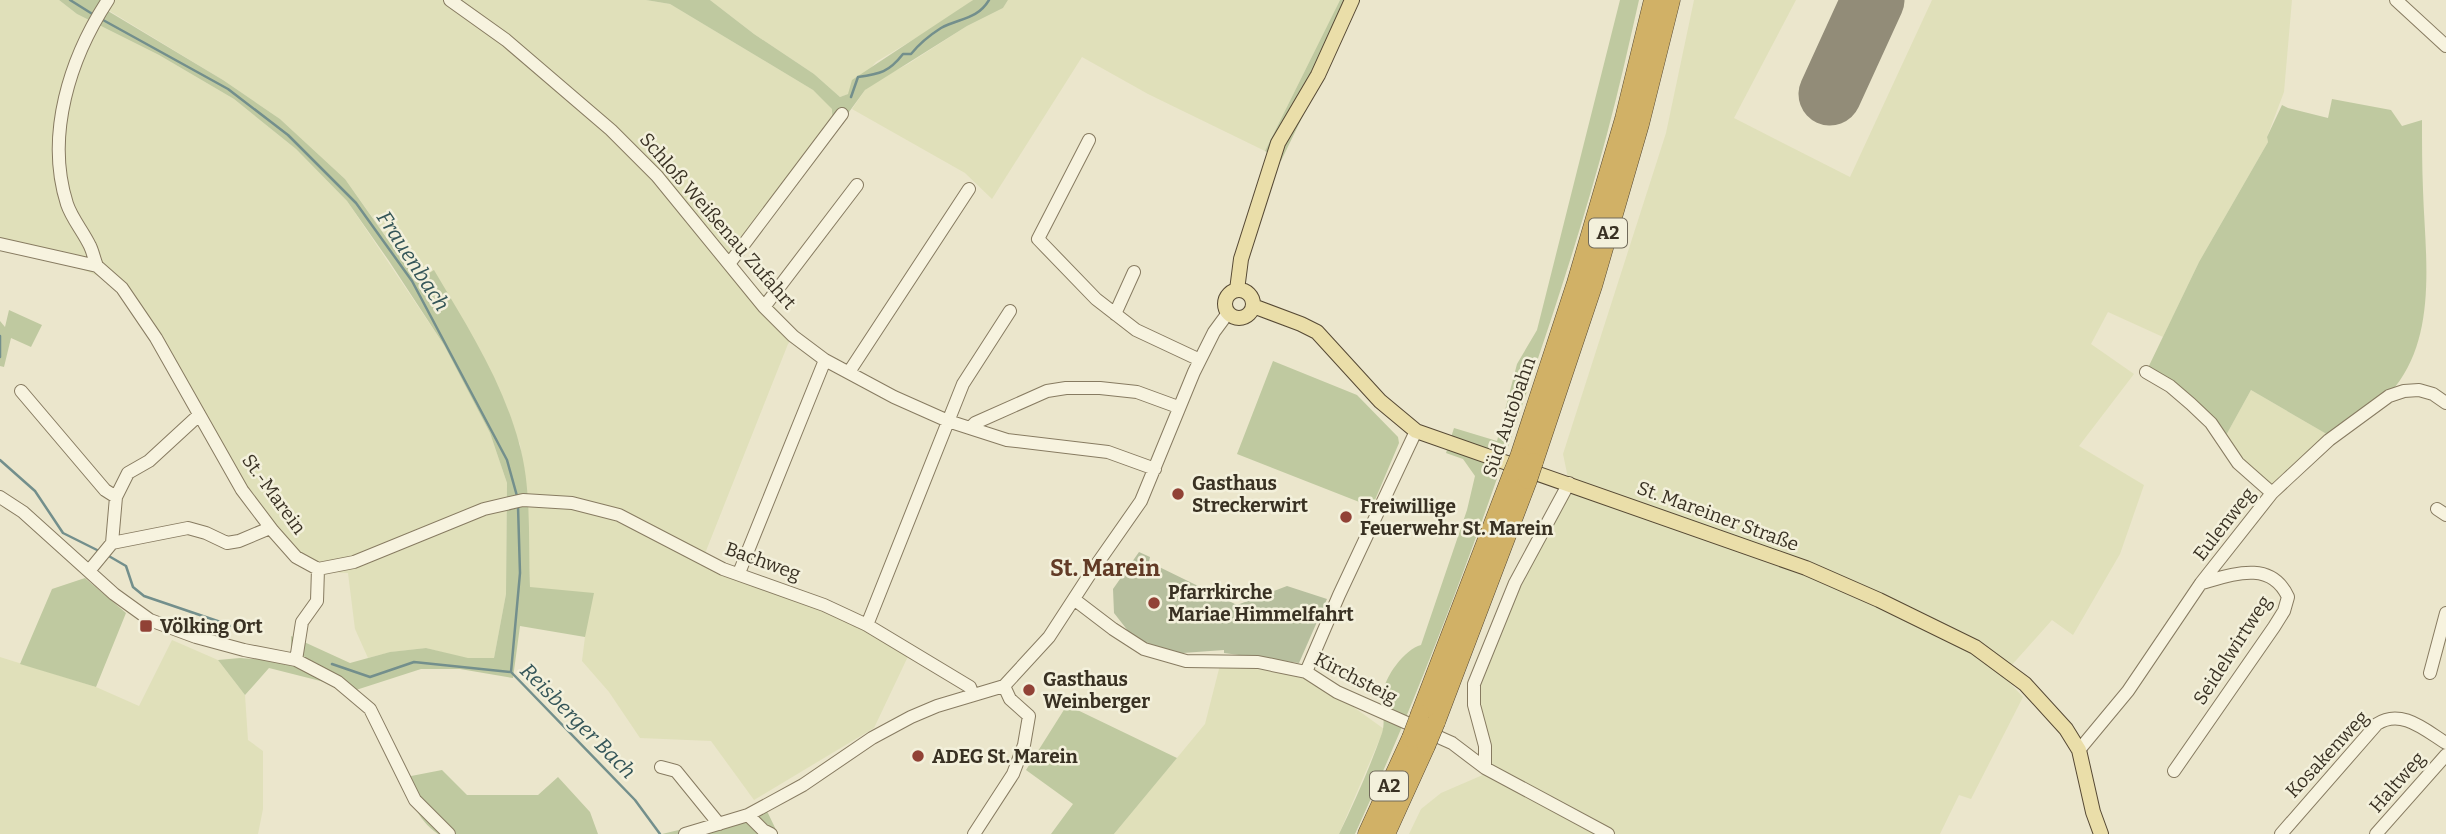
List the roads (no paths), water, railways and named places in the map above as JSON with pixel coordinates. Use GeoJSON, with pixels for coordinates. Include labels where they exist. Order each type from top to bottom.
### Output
{"type":"FeatureCollection","features":[{"type":"Feature","properties":{"kind":"highway","name":"Süd Autobahn"},"geometry":{"type":"LineString","coordinates":[[1386,834],[1418,742],[1526,459],[1624,119],[1653,0]]}},
{"type":"Feature","properties":{"kind":"highway","name":"Süd Autobahn"},"geometry":{"type":"LineString","coordinates":[[1526,459],[1593,286],[1640,124],[1671,0]]}},
{"type":"Feature","properties":{"kind":"highway","name":"Süd Autobahn"},"geometry":{"type":"LineString","coordinates":[[1367,834],[1418,742]]}},
{"type":"Feature","properties":{"kind":"main road"},"geometry":{"type":"LineString","coordinates":[[1237,290],[1251,296],[1253,306],[1250,312],[1242,317],[1228,313],[1225,307],[1227,297],[1237,290],[1241,259],[1278,144],[1318,75],[1352,0]]}},
{"type":"Feature","properties":{"kind":"main road","name":"St. Mareiner Straße"},"geometry":{"type":"LineString","coordinates":[[1253,306],[1317,332],[1380,401],[1416,430],[1806,568],[1975,647],[2025,684],[2053,713],[2079,750],[2093,812],[2101,834]]}},
{"type":"Feature","properties":{"kind":"street","name":"Schloß Weißenau Zufahrt"},"geometry":{"type":"LineString","coordinates":[[450,0],[506,40],[611,130],[657,176],[764,307],[793,336],[825,360],[894,397],[948,421],[1007,440],[1108,452],[1155,469]]}},
{"type":"Feature","properties":{"kind":"street"},"geometry":{"type":"LineString","coordinates":[[2396,0],[2446,46]]}},
{"type":"Feature","properties":{"kind":"street"},"geometry":{"type":"LineString","coordinates":[[97,266],[89,243],[79,231],[67,205],[60,174],[58,143],[66,95],[80,50],[101,11]]}},
{"type":"Feature","properties":{"kind":"street"},"geometry":{"type":"LineString","coordinates":[[729,264],[842,114]]}},
{"type":"Feature","properties":{"kind":"street"},"geometry":{"type":"LineString","coordinates":[[1089,140],[1038,239],[1096,299],[1115,314],[1154,340],[1200,360]]}},
{"type":"Feature","properties":{"kind":"street"},"geometry":{"type":"LineString","coordinates":[[764,307],[857,185]]}},
{"type":"Feature","properties":{"kind":"street"},"geometry":{"type":"LineString","coordinates":[[849,372],[969,190]]}},
{"type":"Feature","properties":{"kind":"street"},"geometry":{"type":"LineString","coordinates":[[0,244],[97,266]]}},
{"type":"Feature","properties":{"kind":"street","name":"St.-Marein"},"geometry":{"type":"LineString","coordinates":[[97,266],[122,288],[156,338],[242,490],[296,557],[318,569]]}},
{"type":"Feature","properties":{"kind":"street"},"geometry":{"type":"LineString","coordinates":[[1115,314],[1134,272]]}},
{"type":"Feature","properties":{"kind":"street"},"geometry":{"type":"LineString","coordinates":[[867,625],[963,384],[1010,311]]}},
{"type":"Feature","properties":{"kind":"street"},"geometry":{"type":"LineString","coordinates":[[685,834],[748,816],[803,785],[872,737],[911,717],[1004,686],[1049,637],[1141,501],[1178,407],[1214,332],[1228,313]]}},
{"type":"Feature","properties":{"kind":"street"},"geometry":{"type":"LineString","coordinates":[[739,573],[825,360]]}},
{"type":"Feature","properties":{"kind":"street"},"geometry":{"type":"LineString","coordinates":[[2146,372],[2170,387],[2204,417],[2238,463],[2272,493]]}},
{"type":"Feature","properties":{"kind":"street"},"geometry":{"type":"LineString","coordinates":[[970,428],[975,422],[1047,391],[1066,388],[1138,392],[1178,407]]}},
{"type":"Feature","properties":{"kind":"street","name":"Eulenweg"},"geometry":{"type":"LineString","coordinates":[[2079,750],[2129,691],[2201,583],[2272,493],[2329,440],[2389,396],[2419,390],[2433,394],[2446,403]]}},
{"type":"Feature","properties":{"kind":"street"},"geometry":{"type":"LineString","coordinates":[[21,391],[105,490],[116,497]]}},
{"type":"Feature","properties":{"kind":"street"},"geometry":{"type":"LineString","coordinates":[[89,571],[107,550],[116,497],[128,472],[149,461],[199,415]]}},
{"type":"Feature","properties":{"kind":"street"},"geometry":{"type":"LineString","coordinates":[[1306,672],[1416,430]]}},
{"type":"Feature","properties":{"kind":"street"},"geometry":{"type":"LineString","coordinates":[[1485,768],[1485,746],[1474,705],[1474,684],[1515,583],[1569,483]]}},
{"type":"Feature","properties":{"kind":"street"},"geometry":{"type":"LineString","coordinates":[[0,497],[23,512],[114,594],[150,620],[183,633],[296,660],[338,682],[370,709],[415,800],[449,834]]}},
{"type":"Feature","properties":{"kind":"street","name":"Bachweg"},"geometry":{"type":"LineString","coordinates":[[318,569],[354,562],[484,509],[523,500],[572,503],[619,515],[723,569],[824,605],[867,625],[970,687],[973,695]]}},
{"type":"Feature","properties":{"kind":"street"},"geometry":{"type":"LineString","coordinates":[[107,550],[188,528],[228,542],[239,541],[270,528]]}},
{"type":"Feature","properties":{"kind":"street"},"geometry":{"type":"LineString","coordinates":[[296,660],[302,622],[317,601],[318,569]]}},
{"type":"Feature","properties":{"kind":"street","name":"Seidelwirtweg"},"geometry":{"type":"LineString","coordinates":[[2174,771],[2274,627],[2284,611],[2288,597],[2283,585],[2265,573],[2244,573],[2201,583]]}},
{"type":"Feature","properties":{"kind":"street","name":"Kirchsteig"},"geometry":{"type":"LineString","coordinates":[[1075,600],[1112,629],[1144,649],[1186,662],[1258,662],[1306,672],[1338,692],[1452,743],[1485,768],[1608,834]]}},
{"type":"Feature","properties":{"kind":"street"},"geometry":{"type":"LineString","coordinates":[[2430,673],[2446,613]]}},
{"type":"Feature","properties":{"kind":"street"},"geometry":{"type":"LineString","coordinates":[[974,834],[1013,774],[1024,745],[1028,716],[1010,699],[1004,686]]}},
{"type":"Feature","properties":{"kind":"street","name":"Kosakenweg"},"geometry":{"type":"LineString","coordinates":[[2281,834],[2377,724],[2384,720],[2407,720],[2446,743]]}},
{"type":"Feature","properties":{"kind":"street","name":"Haltweg"},"geometry":{"type":"LineString","coordinates":[[2376,834],[2446,755]]}},
{"type":"Feature","properties":{"kind":"street"},"geometry":{"type":"LineString","coordinates":[[661,767],[676,771],[719,824]]}},
{"type":"Feature","properties":{"kind":"street"},"geometry":{"type":"LineString","coordinates":[[748,816],[771,834]]}},
{"type":"Feature","properties":{"kind":"waterway","name":"Frauenbach"},"geometry":{"type":"LineString","coordinates":[[70,0],[94,15]]}},
{"type":"Feature","properties":{"kind":"waterway"},"geometry":{"type":"LineString","coordinates":[[851,97],[858,77],[888,68],[903,54],[911,54],[937,31],[979,11],[989,0]]}},
{"type":"Feature","properties":{"kind":"waterway","name":"Frauenbach"},"geometry":{"type":"LineString","coordinates":[[103,20],[228,89],[288,135],[356,203],[412,281],[507,460],[517,496]]}},
{"type":"Feature","properties":{"kind":"waterway","name":"Reisberger Bach"},"geometry":{"type":"LineString","coordinates":[[0,336],[0,357]]}},
{"type":"Feature","properties":{"kind":"waterway","name":"Reisberger Bach"},"geometry":{"type":"LineString","coordinates":[[0,460],[35,491],[63,533],[101,552]]}},
{"type":"Feature","properties":{"kind":"waterway","name":"Frauenbach"},"geometry":{"type":"LineString","coordinates":[[511,672],[520,573],[518,506]]}},
{"type":"Feature","properties":{"kind":"waterway","name":"Reisberger Bach"},"geometry":{"type":"LineString","coordinates":[[107,555],[126,566],[133,587],[144,596],[244,630]]}},
{"type":"Feature","properties":{"kind":"waterway","name":"Reisberger Bach"},"geometry":{"type":"LineString","coordinates":[[332,664],[370,677],[414,662],[511,672],[635,800],[660,834]]}},
{"type":"Feature","properties":{"kind":"place","name":"Gasthaus Streckerwirt"},"geometry":{"type":"Point","coordinates":[1178,494]}},
{"type":"Feature","properties":{"kind":"place","name":"Freiwillige Feuerwehr St. Marein"},"geometry":{"type":"Point","coordinates":[1346,517]}},
{"type":"Feature","properties":{"kind":"place","name":"Pfarrkirche Mariae Himmelfahrt"},"geometry":{"type":"Point","coordinates":[1154,603]}},
{"type":"Feature","properties":{"kind":"place","name":"Völking Ort"},"geometry":{"type":"Point","coordinates":[146,626]}},
{"type":"Feature","properties":{"kind":"place","name":"Gasthaus Weinberger"},"geometry":{"type":"Point","coordinates":[1029,690]}},
{"type":"Feature","properties":{"kind":"place","name":"ADEG St. Marein"},"geometry":{"type":"Point","coordinates":[918,756]}},
{"type":"Feature","properties":{"kind":"district","name":"St. Marein"},"geometry":{"type":"Point","coordinates":[1105,568]}}]}
